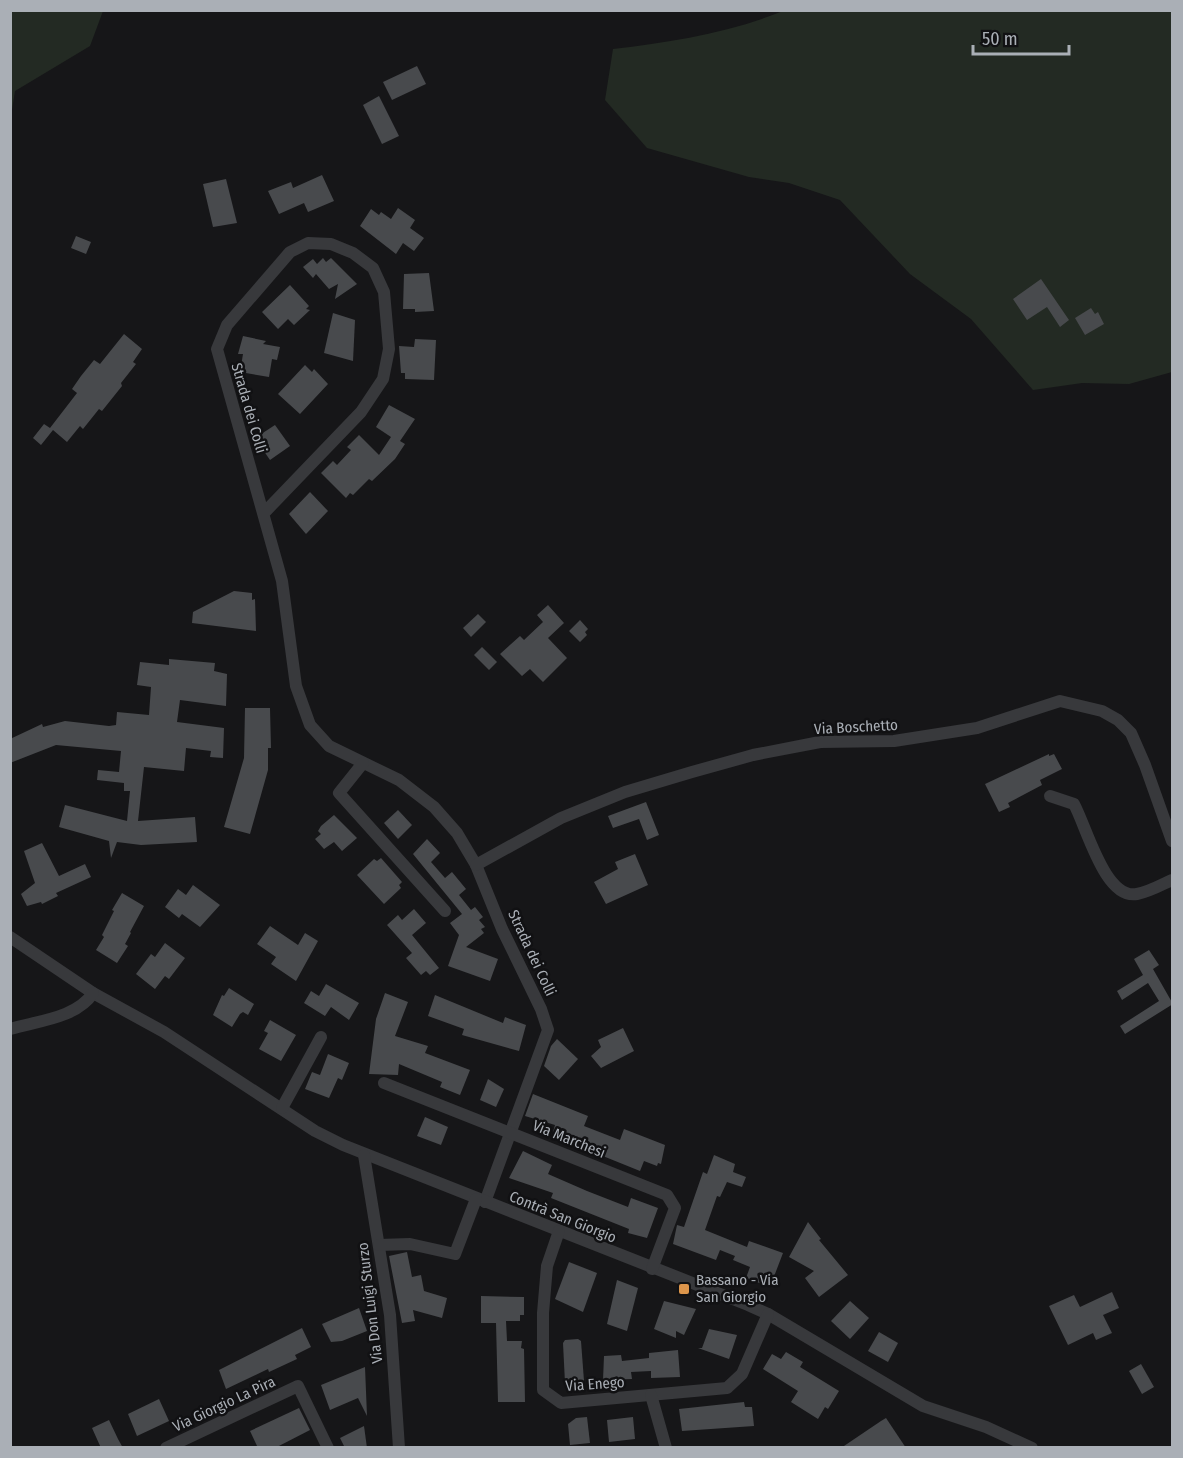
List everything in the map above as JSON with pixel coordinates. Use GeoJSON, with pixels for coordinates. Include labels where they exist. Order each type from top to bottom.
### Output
{"type":"FeatureCollection","features":[{"type":"Feature","properties":{"kind":"street","name":"Strada dei Colli"},"geometry":{"type":"LineString","coordinates":[[264,513],[361,412],[383,379],[389,350],[384,292],[373,268],[354,253],[331,244],[308,243],[290,252],[227,325],[217,349],[282,581],[296,687],[310,725],[330,746],[399,780],[434,807],[457,833],[476,865],[541,1009],[548,1030],[511,1131],[455,1254],[410,1244],[379,1245]]}},
{"type":"Feature","properties":{"kind":"street","name":"Via Boschetto"},"geometry":{"type":"LineString","coordinates":[[476,865],[561,818],[625,792],[692,771],[753,755],[820,742],[894,741],[977,728],[1060,701],[1102,711],[1118,720],[1131,733],[1173,841]]}},
{"type":"Feature","properties":{"kind":"street"},"geometry":{"type":"LineString","coordinates":[[363,763],[339,793],[445,911]]}},
{"type":"Feature","properties":{"kind":"street"},"geometry":{"type":"LineString","coordinates":[[1050,796],[1074,804],[1105,873],[1113,886],[1121,892],[1138,894],[1173,880]]}},
{"type":"Feature","properties":{"kind":"street","name":"Contrà San Giorgio"},"geometry":{"type":"LineString","coordinates":[[10,937],[93,993],[164,1032],[315,1131],[364,1155],[768,1314],[923,1406],[986,1427],[1032,1448]]}},
{"type":"Feature","properties":{"kind":"street"},"geometry":{"type":"LineString","coordinates":[[10,1029],[70,1012],[93,993]]}},
{"type":"Feature","properties":{"kind":"street"},"geometry":{"type":"LineString","coordinates":[[282,1108],[321,1037]]}},
{"type":"Feature","properties":{"kind":"street","name":"Via Marchesi"},"geometry":{"type":"LineString","coordinates":[[384,1083],[668,1194],[675,1208],[652,1269]]}},
{"type":"Feature","properties":{"kind":"street","name":"Via Don Luigi Sturzo"},"geometry":{"type":"LineString","coordinates":[[364,1155],[390,1315],[399,1448]]}},
{"type":"Feature","properties":{"kind":"street","name":"Via Enego"},"geometry":{"type":"LineString","coordinates":[[559,1231],[548,1266],[543,1313],[543,1390],[561,1403],[727,1388],[742,1374],[768,1314]]}},
{"type":"Feature","properties":{"kind":"street","name":"Via Giorgio La Pira"},"geometry":{"type":"LineString","coordinates":[[166,1448],[298,1386],[328,1448]]}},
{"type":"Feature","properties":{"kind":"street"},"geometry":{"type":"LineString","coordinates":[[651,1395],[666,1448]]}},
{"type":"Feature","properties":{"kind":"shaded area"},"geometry":{"type":"Polygon","coordinates":[[[11,10],[103,11],[90,46],[15,91],[11,116],[11,10]]]}},
{"type":"Feature","properties":{"kind":"shaded area"},"geometry":{"type":"Polygon","coordinates":[[[783,11],[1172,11],[1172,372],[1129,384],[1082,383],[1033,390],[971,319],[910,274],[840,200],[789,183],[749,177],[647,148],[605,100],[613,49],[700,36],[763,19],[783,11]]]}},
{"type":"Feature","properties":{"kind":"building"},"geometry":{"type":"Polygon","coordinates":[[[417,66],[426,84],[392,100],[383,82],[417,66]]]}},
{"type":"Feature","properties":{"kind":"building"},"geometry":{"type":"Polygon","coordinates":[[[379,96],[399,136],[382,144],[363,105],[379,96]]]}},
{"type":"Feature","properties":{"kind":"building"},"geometry":{"type":"Polygon","coordinates":[[[322,175],[334,201],[308,212],[304,203],[279,214],[268,191],[291,182],[293,188],[322,175]]]}},
{"type":"Feature","properties":{"kind":"building"},"geometry":{"type":"Polygon","coordinates":[[[226,179],[237,223],[213,227],[203,184],[226,179]]]}},
{"type":"Feature","properties":{"kind":"building"},"geometry":{"type":"Polygon","coordinates":[[[398,208],[415,220],[410,228],[424,238],[414,251],[403,243],[396,254],[360,226],[371,209],[391,219],[398,208]]]}},
{"type":"Feature","properties":{"kind":"building"},"geometry":{"type":"Polygon","coordinates":[[[76,236],[91,242],[86,254],[71,248],[76,236]]]}},
{"type":"Feature","properties":{"kind":"building"},"geometry":{"type":"Polygon","coordinates":[[[323,258],[326,262],[331,258],[357,284],[335,299],[338,284],[329,289],[316,274],[313,278],[303,267],[313,259],[317,264],[323,258]]]}},
{"type":"Feature","properties":{"kind":"building"},"geometry":{"type":"Polygon","coordinates":[[[429,273],[434,311],[415,312],[415,309],[403,309],[404,274],[429,273]]]}},
{"type":"Feature","properties":{"kind":"building"},"geometry":{"type":"Polygon","coordinates":[[[1041,279],[1069,320],[1060,327],[1047,307],[1027,320],[1013,299],[1041,279]]]}},
{"type":"Feature","properties":{"kind":"building"},"geometry":{"type":"Polygon","coordinates":[[[290,285],[309,306],[306,309],[310,310],[294,325],[288,319],[278,329],[262,312],[290,285]]]}},
{"type":"Feature","properties":{"kind":"building"},"geometry":{"type":"Polygon","coordinates":[[[1091,308],[1095,314],[1098,312],[1104,324],[1085,335],[1075,318],[1091,308]]]}},
{"type":"Feature","properties":{"kind":"building"},"geometry":{"type":"Polygon","coordinates":[[[333,313],[355,320],[353,361],[324,353],[333,313]]]}},
{"type":"Feature","properties":{"kind":"building"},"geometry":{"type":"Polygon","coordinates":[[[124,334],[142,349],[133,362],[136,364],[121,383],[122,386],[102,411],[99,409],[83,429],[80,426],[67,442],[53,430],[41,445],[33,438],[44,424],[50,428],[77,393],[72,389],[81,376],[94,360],[100,364],[124,334]]]}},
{"type":"Feature","properties":{"kind":"building"},"geometry":{"type":"Polygon","coordinates":[[[243,336],[266,341],[263,344],[280,347],[277,360],[272,359],[269,377],[240,372],[243,354],[238,354],[243,336]]]}},
{"type":"Feature","properties":{"kind":"building"},"geometry":{"type":"Polygon","coordinates":[[[415,339],[436,340],[434,380],[405,379],[405,373],[401,373],[399,346],[414,347],[415,339]]]}},
{"type":"Feature","properties":{"kind":"building"},"geometry":{"type":"Polygon","coordinates":[[[305,365],[312,372],[314,369],[328,384],[300,414],[278,394],[305,365]]]}},
{"type":"Feature","properties":{"kind":"building"},"geometry":{"type":"Polygon","coordinates":[[[389,405],[415,419],[400,441],[405,444],[395,459],[372,481],[369,479],[353,495],[350,493],[346,498],[321,473],[333,461],[337,465],[351,450],[347,447],[359,435],[379,455],[391,437],[376,427],[389,405]]]}},
{"type":"Feature","properties":{"kind":"building"},"geometry":{"type":"Polygon","coordinates":[[[275,425],[290,446],[270,460],[255,438],[275,425]]]}},
{"type":"Feature","properties":{"kind":"building"},"geometry":{"type":"Polygon","coordinates":[[[310,492],[328,511],[306,534],[289,514],[310,492]]]}},
{"type":"Feature","properties":{"kind":"building"},"geometry":{"type":"Polygon","coordinates":[[[234,591],[252,593],[252,600],[255,599],[256,631],[192,623],[193,612],[234,591]]]}},
{"type":"Feature","properties":{"kind":"building"},"geometry":{"type":"Polygon","coordinates":[[[548,605],[564,623],[548,638],[567,658],[543,682],[530,669],[522,676],[500,654],[520,636],[524,640],[543,622],[537,615],[548,605]]]}},
{"type":"Feature","properties":{"kind":"building"},"geometry":{"type":"Polygon","coordinates":[[[478,614],[486,622],[471,637],[463,628],[478,614]]]}},
{"type":"Feature","properties":{"kind":"building"},"geometry":{"type":"Polygon","coordinates":[[[580,620],[588,629],[585,632],[587,635],[580,642],[569,631],[580,620]]]}},
{"type":"Feature","properties":{"kind":"building"},"geometry":{"type":"Polygon","coordinates":[[[482,647],[497,662],[489,670],[474,655],[482,647]]]}},
{"type":"Feature","properties":{"kind":"building"},"geometry":{"type":"Polygon","coordinates":[[[169,659],[215,663],[214,671],[227,674],[226,706],[180,700],[177,722],[224,728],[223,758],[210,757],[211,751],[186,748],[184,771],[144,767],[138,821],[195,817],[197,842],[141,845],[117,842],[111,858],[109,841],[59,827],[65,805],[127,821],[130,791],[124,791],[124,783],[97,780],[98,770],[119,772],[121,751],[56,745],[10,763],[10,739],[42,724],[43,727],[65,721],[109,726],[116,725],[117,712],[149,715],[151,687],[137,685],[140,662],[169,665],[169,659]]]}},
{"type":"Feature","properties":{"kind":"building"},"geometry":{"type":"Polygon","coordinates":[[[245,708],[270,708],[271,748],[268,748],[268,770],[250,834],[224,827],[244,758],[245,708]]]}},
{"type":"Feature","properties":{"kind":"building"},"geometry":{"type":"Polygon","coordinates":[[[1049,754],[1049,756],[1054,754],[1062,769],[1040,780],[1042,785],[1008,803],[1010,807],[999,812],[985,784],[1049,754]]]}},
{"type":"Feature","properties":{"kind":"building"},"geometry":{"type":"Polygon","coordinates":[[[646,802],[659,835],[647,840],[639,819],[613,828],[608,816],[646,802]]]}},
{"type":"Feature","properties":{"kind":"building"},"geometry":{"type":"Polygon","coordinates":[[[398,810],[412,825],[398,839],[384,823],[398,810]]]}},
{"type":"Feature","properties":{"kind":"building"},"geometry":{"type":"Polygon","coordinates":[[[334,815],[357,838],[342,851],[334,842],[324,849],[315,839],[321,834],[318,831],[321,826],[334,815]]]}},
{"type":"Feature","properties":{"kind":"building"},"geometry":{"type":"Polygon","coordinates":[[[427,839],[440,853],[431,862],[445,878],[452,872],[466,889],[459,895],[471,910],[475,907],[483,917],[479,920],[485,927],[481,929],[484,933],[466,947],[498,959],[490,981],[448,966],[459,935],[450,923],[462,914],[413,854],[427,839]]]}},
{"type":"Feature","properties":{"kind":"building"},"geometry":{"type":"Polygon","coordinates":[[[42,843],[59,876],[85,864],[91,877],[56,893],[58,896],[42,904],[41,902],[27,906],[21,894],[35,883],[24,851],[42,843]]]}},
{"type":"Feature","properties":{"kind":"building"},"geometry":{"type":"Polygon","coordinates":[[[635,854],[648,885],[606,904],[594,882],[618,869],[615,862],[635,854]]]}},
{"type":"Feature","properties":{"kind":"building"},"geometry":{"type":"Polygon","coordinates":[[[381,858],[402,882],[399,885],[401,888],[384,904],[357,875],[374,859],[377,861],[381,858]]]}},
{"type":"Feature","properties":{"kind":"building"},"geometry":{"type":"Polygon","coordinates":[[[193,885],[220,905],[200,927],[182,914],[179,918],[165,907],[178,889],[186,895],[193,885]]]}},
{"type":"Feature","properties":{"kind":"building"},"geometry":{"type":"Polygon","coordinates":[[[122,893],[144,906],[125,944],[128,946],[117,963],[96,950],[104,937],[102,935],[114,911],[112,910],[122,893]]]}},
{"type":"Feature","properties":{"kind":"building"},"geometry":{"type":"Polygon","coordinates":[[[414,909],[426,923],[412,935],[439,968],[430,975],[426,971],[421,975],[406,958],[412,953],[387,925],[398,915],[402,920],[414,909]]]}},
{"type":"Feature","properties":{"kind":"building"},"geometry":{"type":"Polygon","coordinates":[[[270,926],[298,945],[305,933],[318,941],[296,981],[271,964],[276,957],[257,944],[270,926]]]}},
{"type":"Feature","properties":{"kind":"building"},"geometry":{"type":"Polygon","coordinates":[[[165,943],[185,958],[169,979],[165,976],[155,989],[136,974],[151,954],[155,957],[165,943]]]}},
{"type":"Feature","properties":{"kind":"building"},"geometry":{"type":"Polygon","coordinates":[[[1149,950],[1159,965],[1153,969],[1173,1004],[1125,1034],[1120,1026],[1159,1001],[1148,983],[1122,1000],[1117,991],[1143,975],[1134,959],[1149,950]]]}},
{"type":"Feature","properties":{"kind":"building"},"geometry":{"type":"Polygon","coordinates":[[[326,984],[359,1003],[349,1020],[331,1007],[325,1016],[304,1003],[311,991],[319,996],[326,984]]]}},
{"type":"Feature","properties":{"kind":"building"},"geometry":{"type":"Polygon","coordinates":[[[229,988],[254,1004],[248,1015],[243,1012],[240,1014],[232,1027],[213,1015],[222,995],[224,996],[229,988]]]}},
{"type":"Feature","properties":{"kind":"building"},"geometry":{"type":"Polygon","coordinates":[[[385,993],[408,1002],[395,1036],[428,1046],[425,1053],[470,1070],[460,1095],[440,1087],[442,1082],[399,1064],[398,1075],[369,1074],[376,1019],[385,993]]]}},
{"type":"Feature","properties":{"kind":"building"},"geometry":{"type":"Polygon","coordinates":[[[435,995],[503,1023],[505,1017],[526,1025],[519,1051],[462,1035],[464,1029],[428,1016],[435,995]]]}},
{"type":"Feature","properties":{"kind":"building"},"geometry":{"type":"Polygon","coordinates":[[[270,1020],[296,1035],[281,1061],[259,1049],[268,1033],[264,1031],[270,1020]]]}},
{"type":"Feature","properties":{"kind":"building"},"geometry":{"type":"Polygon","coordinates":[[[623,1028],[634,1051],[601,1068],[591,1056],[601,1047],[598,1040],[623,1028]]]}},
{"type":"Feature","properties":{"kind":"building"},"geometry":{"type":"Polygon","coordinates":[[[557,1039],[578,1059],[559,1080],[544,1066],[551,1046],[557,1039]]]}},
{"type":"Feature","properties":{"kind":"building"},"geometry":{"type":"Polygon","coordinates":[[[328,1054],[349,1063],[342,1080],[338,1078],[329,1098],[305,1089],[312,1072],[320,1075],[328,1054]]]}},
{"type":"Feature","properties":{"kind":"building"},"geometry":{"type":"Polygon","coordinates":[[[488,1079],[504,1089],[496,1107],[480,1100],[488,1079]]]}},
{"type":"Feature","properties":{"kind":"building"},"geometry":{"type":"Polygon","coordinates":[[[533,1094],[588,1116],[584,1126],[620,1140],[624,1129],[665,1145],[661,1164],[658,1163],[657,1166],[644,1161],[640,1171],[588,1150],[591,1143],[564,1133],[563,1136],[553,1132],[555,1125],[525,1116],[533,1094]]]}},
{"type":"Feature","properties":{"kind":"building"},"geometry":{"type":"Polygon","coordinates":[[[425,1117],[448,1127],[441,1145],[417,1136],[425,1117]]]}},
{"type":"Feature","properties":{"kind":"building"},"geometry":{"type":"Polygon","coordinates":[[[523,1151],[552,1165],[548,1174],[587,1191],[628,1207],[631,1198],[658,1208],[647,1238],[628,1233],[629,1229],[551,1198],[553,1193],[509,1178],[523,1151]]]}},
{"type":"Feature","properties":{"kind":"building"},"geometry":{"type":"Polygon","coordinates":[[[714,1155],[735,1164],[733,1172],[746,1177],[742,1187],[727,1182],[720,1197],[717,1196],[705,1230],[747,1247],[749,1241],[783,1253],[770,1287],[746,1278],[750,1267],[733,1260],[735,1256],[720,1250],[716,1260],[673,1244],[677,1225],[684,1227],[703,1172],[707,1174],[714,1155]]]}},
{"type":"Feature","properties":{"kind":"building"},"geometry":{"type":"Polygon","coordinates":[[[808,1222],[821,1239],[819,1240],[848,1275],[819,1297],[805,1278],[814,1271],[789,1257],[808,1222]]]}},
{"type":"Feature","properties":{"kind":"building"},"geometry":{"type":"Polygon","coordinates":[[[407,1252],[412,1277],[421,1275],[424,1291],[447,1298],[442,1318],[413,1310],[415,1321],[402,1323],[389,1256],[407,1252]]]}},
{"type":"Feature","properties":{"kind":"building"},"geometry":{"type":"Polygon","coordinates":[[[569,1262],[597,1273],[583,1312],[555,1299],[569,1262]]]}},
{"type":"Feature","properties":{"kind":"building"},"geometry":{"type":"Polygon","coordinates":[[[617,1280],[638,1288],[627,1331],[607,1324],[617,1280]]]}},
{"type":"Feature","properties":{"kind":"building"},"geometry":{"type":"Polygon","coordinates":[[[1112,1292],[1119,1308],[1103,1315],[1112,1333],[1096,1340],[1093,1333],[1068,1345],[1049,1306],[1074,1295],[1080,1307],[1112,1292]]]}},
{"type":"Feature","properties":{"kind":"building"},"geometry":{"type":"Polygon","coordinates":[[[481,1296],[524,1297],[524,1315],[520,1315],[520,1321],[506,1321],[507,1341],[522,1341],[521,1348],[524,1349],[525,1402],[498,1402],[496,1323],[481,1323],[481,1296]]]}},
{"type":"Feature","properties":{"kind":"building"},"geometry":{"type":"Polygon","coordinates":[[[664,1301],[696,1309],[684,1335],[676,1331],[676,1338],[654,1329],[664,1301]]]}},
{"type":"Feature","properties":{"kind":"building"},"geometry":{"type":"Polygon","coordinates":[[[850,1301],[869,1318],[850,1339],[831,1321],[850,1301]]]}},
{"type":"Feature","properties":{"kind":"building"},"geometry":{"type":"Polygon","coordinates":[[[359,1308],[367,1331],[342,1341],[331,1342],[322,1324],[359,1308]]]}},
{"type":"Feature","properties":{"kind":"building"},"geometry":{"type":"Polygon","coordinates":[[[302,1328],[311,1347],[295,1355],[297,1359],[269,1372],[268,1369],[226,1389],[219,1370],[302,1328]]]}},
{"type":"Feature","properties":{"kind":"building"},"geometry":{"type":"Polygon","coordinates":[[[709,1329],[737,1335],[729,1359],[698,1348],[702,1348],[709,1329]]]}},
{"type":"Feature","properties":{"kind":"building"},"geometry":{"type":"Polygon","coordinates":[[[879,1332],[898,1343],[888,1362],[868,1351],[879,1332]]]}},
{"type":"Feature","properties":{"kind":"building"},"geometry":{"type":"Polygon","coordinates":[[[578,1339],[581,1341],[584,1381],[581,1384],[568,1385],[565,1383],[563,1343],[565,1340],[578,1339]]]}},
{"type":"Feature","properties":{"kind":"building"},"geometry":{"type":"Polygon","coordinates":[[[678,1350],[680,1377],[651,1378],[651,1371],[631,1372],[632,1379],[603,1380],[604,1356],[621,1355],[622,1361],[649,1358],[649,1353],[678,1350]]]}},
{"type":"Feature","properties":{"kind":"building"},"geometry":{"type":"Polygon","coordinates":[[[786,1352],[803,1362],[800,1367],[839,1391],[828,1409],[825,1407],[818,1419],[791,1402],[798,1391],[763,1369],[772,1354],[781,1359],[786,1352]]]}},
{"type":"Feature","properties":{"kind":"building"},"geometry":{"type":"Polygon","coordinates":[[[1141,1364],[1154,1387],[1142,1394],[1129,1371],[1141,1364]]]}},
{"type":"Feature","properties":{"kind":"building"},"geometry":{"type":"Polygon","coordinates":[[[365,1367],[367,1416],[358,1398],[330,1410],[321,1385],[365,1367]]]}},
{"type":"Feature","properties":{"kind":"building"},"geometry":{"type":"Polygon","coordinates":[[[159,1399],[169,1421],[137,1436],[128,1414],[159,1399]]]}},
{"type":"Feature","properties":{"kind":"building"},"geometry":{"type":"Polygon","coordinates":[[[744,1402],[745,1407],[752,1407],[754,1426],[682,1431],[679,1409],[744,1402]]]}},
{"type":"Feature","properties":{"kind":"building"},"geometry":{"type":"Polygon","coordinates":[[[299,1408],[310,1430],[275,1448],[258,1448],[250,1431],[299,1408]]]}},
{"type":"Feature","properties":{"kind":"building"},"geometry":{"type":"Polygon","coordinates":[[[587,1417],[590,1443],[570,1445],[568,1424],[576,1418],[587,1417]]]}},
{"type":"Feature","properties":{"kind":"building"},"geometry":{"type":"Polygon","coordinates":[[[633,1417],[635,1439],[609,1442],[607,1420],[633,1417]]]}},
{"type":"Feature","properties":{"kind":"building"},"geometry":{"type":"Polygon","coordinates":[[[886,1418],[906,1448],[841,1448],[881,1421],[886,1418]]]}},
{"type":"Feature","properties":{"kind":"building"},"geometry":{"type":"Polygon","coordinates":[[[109,1420],[123,1448],[101,1448],[92,1428],[109,1420]]]}},
{"type":"Feature","properties":{"kind":"building"},"geometry":{"type":"Polygon","coordinates":[[[364,1426],[367,1448],[345,1448],[340,1438],[364,1426]]]}},
{"type":"Feature","properties":{"kind":"place","name":"Bassano - Via San Giorgio"},"geometry":{"type":"Point","coordinates":[684,1289]}}]}
